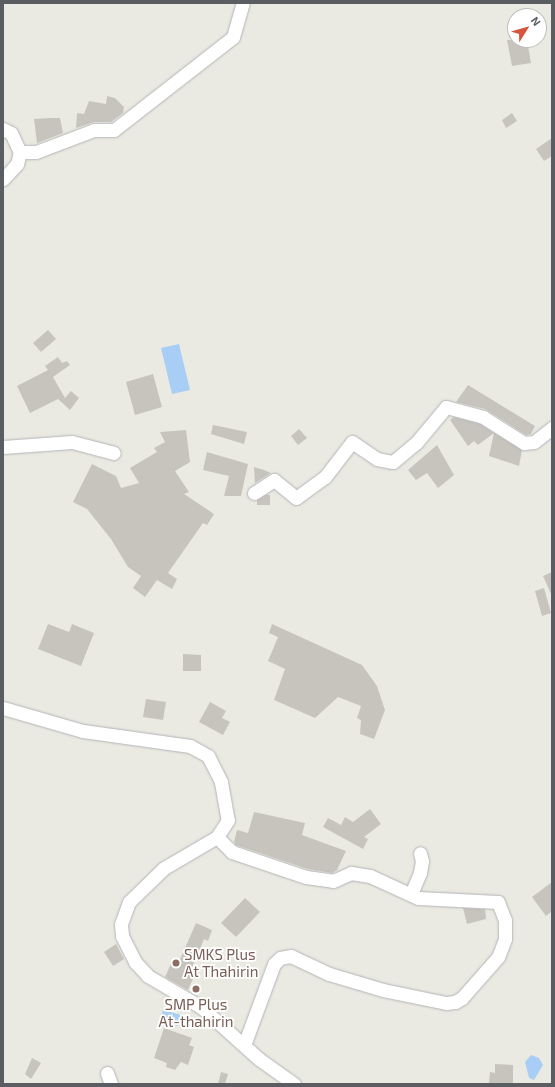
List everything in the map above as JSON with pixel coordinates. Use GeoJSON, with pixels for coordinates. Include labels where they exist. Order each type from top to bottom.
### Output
{"type":"FeatureCollection","features":[{"type":"Feature","properties":{"kind":"street"},"geometry":{"type":"LineString","coordinates":[[20,152],[36,152],[94,130],[114,130],[233,37],[243,3]]}},
{"type":"Feature","properties":{"kind":"street"},"geometry":{"type":"LineString","coordinates":[[3,129],[11,133],[20,152],[17,164],[3,179]]}},
{"type":"Feature","properties":{"kind":"street"},"geometry":{"type":"LineString","coordinates":[[254,494],[274,480],[296,498],[325,477],[352,442],[377,459],[393,462],[416,443],[446,407],[483,417],[524,443],[534,442],[552,428]]}},
{"type":"Feature","properties":{"kind":"street"},"geometry":{"type":"LineString","coordinates":[[3,447],[72,442],[114,453]]}},
{"type":"Feature","properties":{"kind":"street"},"geometry":{"type":"LineString","coordinates":[[3,708],[83,731],[190,746],[208,756],[217,770],[227,802],[228,820],[216,837],[164,868],[141,890],[124,913],[122,936],[135,962],[148,976],[201,1007],[294,1084]]}},
{"type":"Feature","properties":{"kind":"street"},"geometry":{"type":"LineString","coordinates":[[216,837],[232,852],[306,877],[332,881],[351,873],[370,876],[411,894],[438,900],[498,902],[505,920],[505,938],[498,957],[462,998],[446,1003],[383,990],[285,957],[274,964],[244,1044]]}},
{"type":"Feature","properties":{"kind":"street"},"geometry":{"type":"LineString","coordinates":[[411,894],[420,873],[422,861],[420,853]]}},
{"type":"Feature","properties":{"kind":"water"},"geometry":{"type":"Polygon","coordinates":[[[179,344],[190,390],[172,394],[161,348],[179,344]]]}},
{"type":"Feature","properties":{"kind":"water"},"geometry":{"type":"Polygon","coordinates":[[[163,1010],[181,1015],[178,1026],[160,1021],[163,1010]]]}},
{"type":"Feature","properties":{"kind":"water"},"geometry":{"type":"Polygon","coordinates":[[[531,1055],[539,1058],[543,1065],[534,1080],[529,1078],[525,1062],[531,1055]]]}},
{"type":"Feature","properties":{"kind":"building"},"geometry":{"type":"Polygon","coordinates":[[[509,48],[528,48],[531,63],[512,66],[509,48]]]}},
{"type":"Feature","properties":{"kind":"building"},"geometry":{"type":"Polygon","coordinates":[[[107,96],[115,98],[124,107],[123,113],[111,122],[94,122],[76,128],[77,113],[84,114],[89,101],[106,104],[107,96]]]}},
{"type":"Feature","properties":{"kind":"building"},"geometry":{"type":"Polygon","coordinates":[[[512,113],[517,121],[506,128],[502,120],[512,113]]]}},
{"type":"Feature","properties":{"kind":"building"},"geometry":{"type":"Polygon","coordinates":[[[60,118],[63,133],[37,143],[34,119],[60,118]]]}},
{"type":"Feature","properties":{"kind":"building"},"geometry":{"type":"Polygon","coordinates":[[[552,138],[552,156],[544,161],[536,149],[552,138]]]}},
{"type":"Feature","properties":{"kind":"building"},"geometry":{"type":"Polygon","coordinates":[[[48,330],[56,339],[41,352],[33,343],[48,330]]]}},
{"type":"Feature","properties":{"kind":"building"},"geometry":{"type":"Polygon","coordinates":[[[58,357],[62,363],[67,361],[70,365],[53,377],[65,398],[71,391],[79,398],[70,410],[58,399],[30,413],[17,386],[48,370],[45,366],[58,357]]]}},
{"type":"Feature","properties":{"kind":"building"},"geometry":{"type":"Polygon","coordinates":[[[153,374],[162,407],[135,415],[126,382],[153,374]]]}},
{"type":"Feature","properties":{"kind":"building"},"geometry":{"type":"Polygon","coordinates":[[[468,385],[535,426],[531,434],[526,435],[485,409],[456,402],[468,385]]]}},
{"type":"Feature","properties":{"kind":"building"},"geometry":{"type":"Polygon","coordinates":[[[454,417],[480,424],[494,433],[478,445],[474,441],[468,446],[450,420],[454,417]]]}},
{"type":"Feature","properties":{"kind":"building"},"geometry":{"type":"Polygon","coordinates":[[[213,425],[247,432],[244,444],[211,434],[213,425]]]}},
{"type":"Feature","properties":{"kind":"building"},"geometry":{"type":"Polygon","coordinates":[[[299,429],[307,438],[298,445],[291,436],[299,429]]]}},
{"type":"Feature","properties":{"kind":"building"},"geometry":{"type":"Polygon","coordinates":[[[186,430],[190,462],[175,471],[189,492],[184,494],[214,514],[207,525],[203,523],[168,573],[177,579],[172,589],[157,580],[145,597],[133,588],[141,576],[128,567],[111,539],[87,509],[73,502],[92,464],[116,476],[121,488],[139,483],[130,468],[157,452],[154,448],[165,442],[160,432],[186,430]]]}},
{"type":"Feature","properties":{"kind":"building"},"geometry":{"type":"Polygon","coordinates":[[[494,433],[522,450],[519,466],[489,456],[494,433]]]}},
{"type":"Feature","properties":{"kind":"building"},"geometry":{"type":"Polygon","coordinates":[[[437,445],[454,475],[438,488],[427,473],[416,480],[408,470],[437,445]]]}},
{"type":"Feature","properties":{"kind":"building"},"geometry":{"type":"Polygon","coordinates":[[[207,452],[248,464],[241,496],[224,496],[229,476],[203,470],[207,452]]]}},
{"type":"Feature","properties":{"kind":"building"},"geometry":{"type":"Polygon","coordinates":[[[254,467],[264,470],[271,473],[255,483],[254,467]]]}},
{"type":"Feature","properties":{"kind":"building"},"geometry":{"type":"Polygon","coordinates":[[[266,495],[270,495],[270,505],[257,505],[257,500],[266,495]]]}},
{"type":"Feature","properties":{"kind":"building"},"geometry":{"type":"Polygon","coordinates":[[[552,572],[552,596],[543,576],[552,572]]]}},
{"type":"Feature","properties":{"kind":"building"},"geometry":{"type":"Polygon","coordinates":[[[544,588],[551,613],[542,616],[535,591],[544,588]]]}},
{"type":"Feature","properties":{"kind":"building"},"geometry":{"type":"Polygon","coordinates":[[[48,624],[69,632],[72,624],[94,633],[81,666],[38,649],[48,624]]]}},
{"type":"Feature","properties":{"kind":"building"},"geometry":{"type":"Polygon","coordinates":[[[272,624],[362,665],[377,686],[385,710],[374,739],[360,734],[361,720],[357,718],[361,706],[338,697],[315,718],[274,700],[285,669],[268,661],[278,637],[269,633],[272,624]]]}},
{"type":"Feature","properties":{"kind":"building"},"geometry":{"type":"Polygon","coordinates":[[[183,654],[201,655],[201,671],[183,671],[183,654]]]}},
{"type":"Feature","properties":{"kind":"building"},"geometry":{"type":"Polygon","coordinates":[[[146,699],[166,702],[163,720],[143,717],[146,699]]]}},
{"type":"Feature","properties":{"kind":"building"},"geometry":{"type":"Polygon","coordinates":[[[210,702],[226,711],[222,718],[230,722],[223,735],[199,722],[210,702]]]}},
{"type":"Feature","properties":{"kind":"building"},"geometry":{"type":"Polygon","coordinates":[[[370,809],[381,824],[364,837],[368,839],[363,849],[323,827],[328,818],[341,825],[345,817],[353,822],[370,809]]]}},
{"type":"Feature","properties":{"kind":"building"},"geometry":{"type":"Polygon","coordinates":[[[254,812],[305,823],[302,835],[346,851],[337,870],[332,873],[308,869],[236,845],[234,842],[237,830],[248,833],[254,812]]]}},
{"type":"Feature","properties":{"kind":"building"},"geometry":{"type":"Polygon","coordinates":[[[552,882],[552,911],[546,916],[532,897],[552,882]]]}},
{"type":"Feature","properties":{"kind":"building"},"geometry":{"type":"Polygon","coordinates":[[[245,898],[260,912],[236,937],[221,923],[245,898]]]}},
{"type":"Feature","properties":{"kind":"building"},"geometry":{"type":"Polygon","coordinates":[[[463,908],[485,909],[486,919],[467,924],[463,908]]]}},
{"type":"Feature","properties":{"kind":"building"},"geometry":{"type":"Polygon","coordinates":[[[196,923],[212,930],[208,941],[204,939],[191,970],[196,972],[188,990],[165,977],[172,961],[178,964],[196,923]]]}},
{"type":"Feature","properties":{"kind":"building"},"geometry":{"type":"Polygon","coordinates":[[[116,944],[124,959],[113,966],[104,952],[116,944]]]}},
{"type":"Feature","properties":{"kind":"building"},"geometry":{"type":"Polygon","coordinates":[[[164,1028],[192,1038],[189,1045],[194,1047],[188,1065],[181,1062],[175,1070],[166,1067],[167,1063],[154,1058],[164,1028]]]}},
{"type":"Feature","properties":{"kind":"building"},"geometry":{"type":"Polygon","coordinates":[[[32,1058],[41,1063],[31,1079],[25,1074],[32,1058]]]}},
{"type":"Feature","properties":{"kind":"building"},"geometry":{"type":"Polygon","coordinates":[[[495,1064],[513,1065],[513,1084],[489,1083],[490,1072],[495,1073],[495,1064]]]}},
{"type":"Feature","properties":{"kind":"building"},"geometry":{"type":"Polygon","coordinates":[[[221,1072],[228,1074],[225,1084],[218,1084],[221,1072]]]}},
{"type":"Feature","properties":{"kind":"place","name":"SMKS Plus At Thahirin"},"geometry":{"type":"Point","coordinates":[176,963]}},
{"type":"Feature","properties":{"kind":"place","name":"SMP Plus At-thahirin"},"geometry":{"type":"Point","coordinates":[196,989]}}]}
